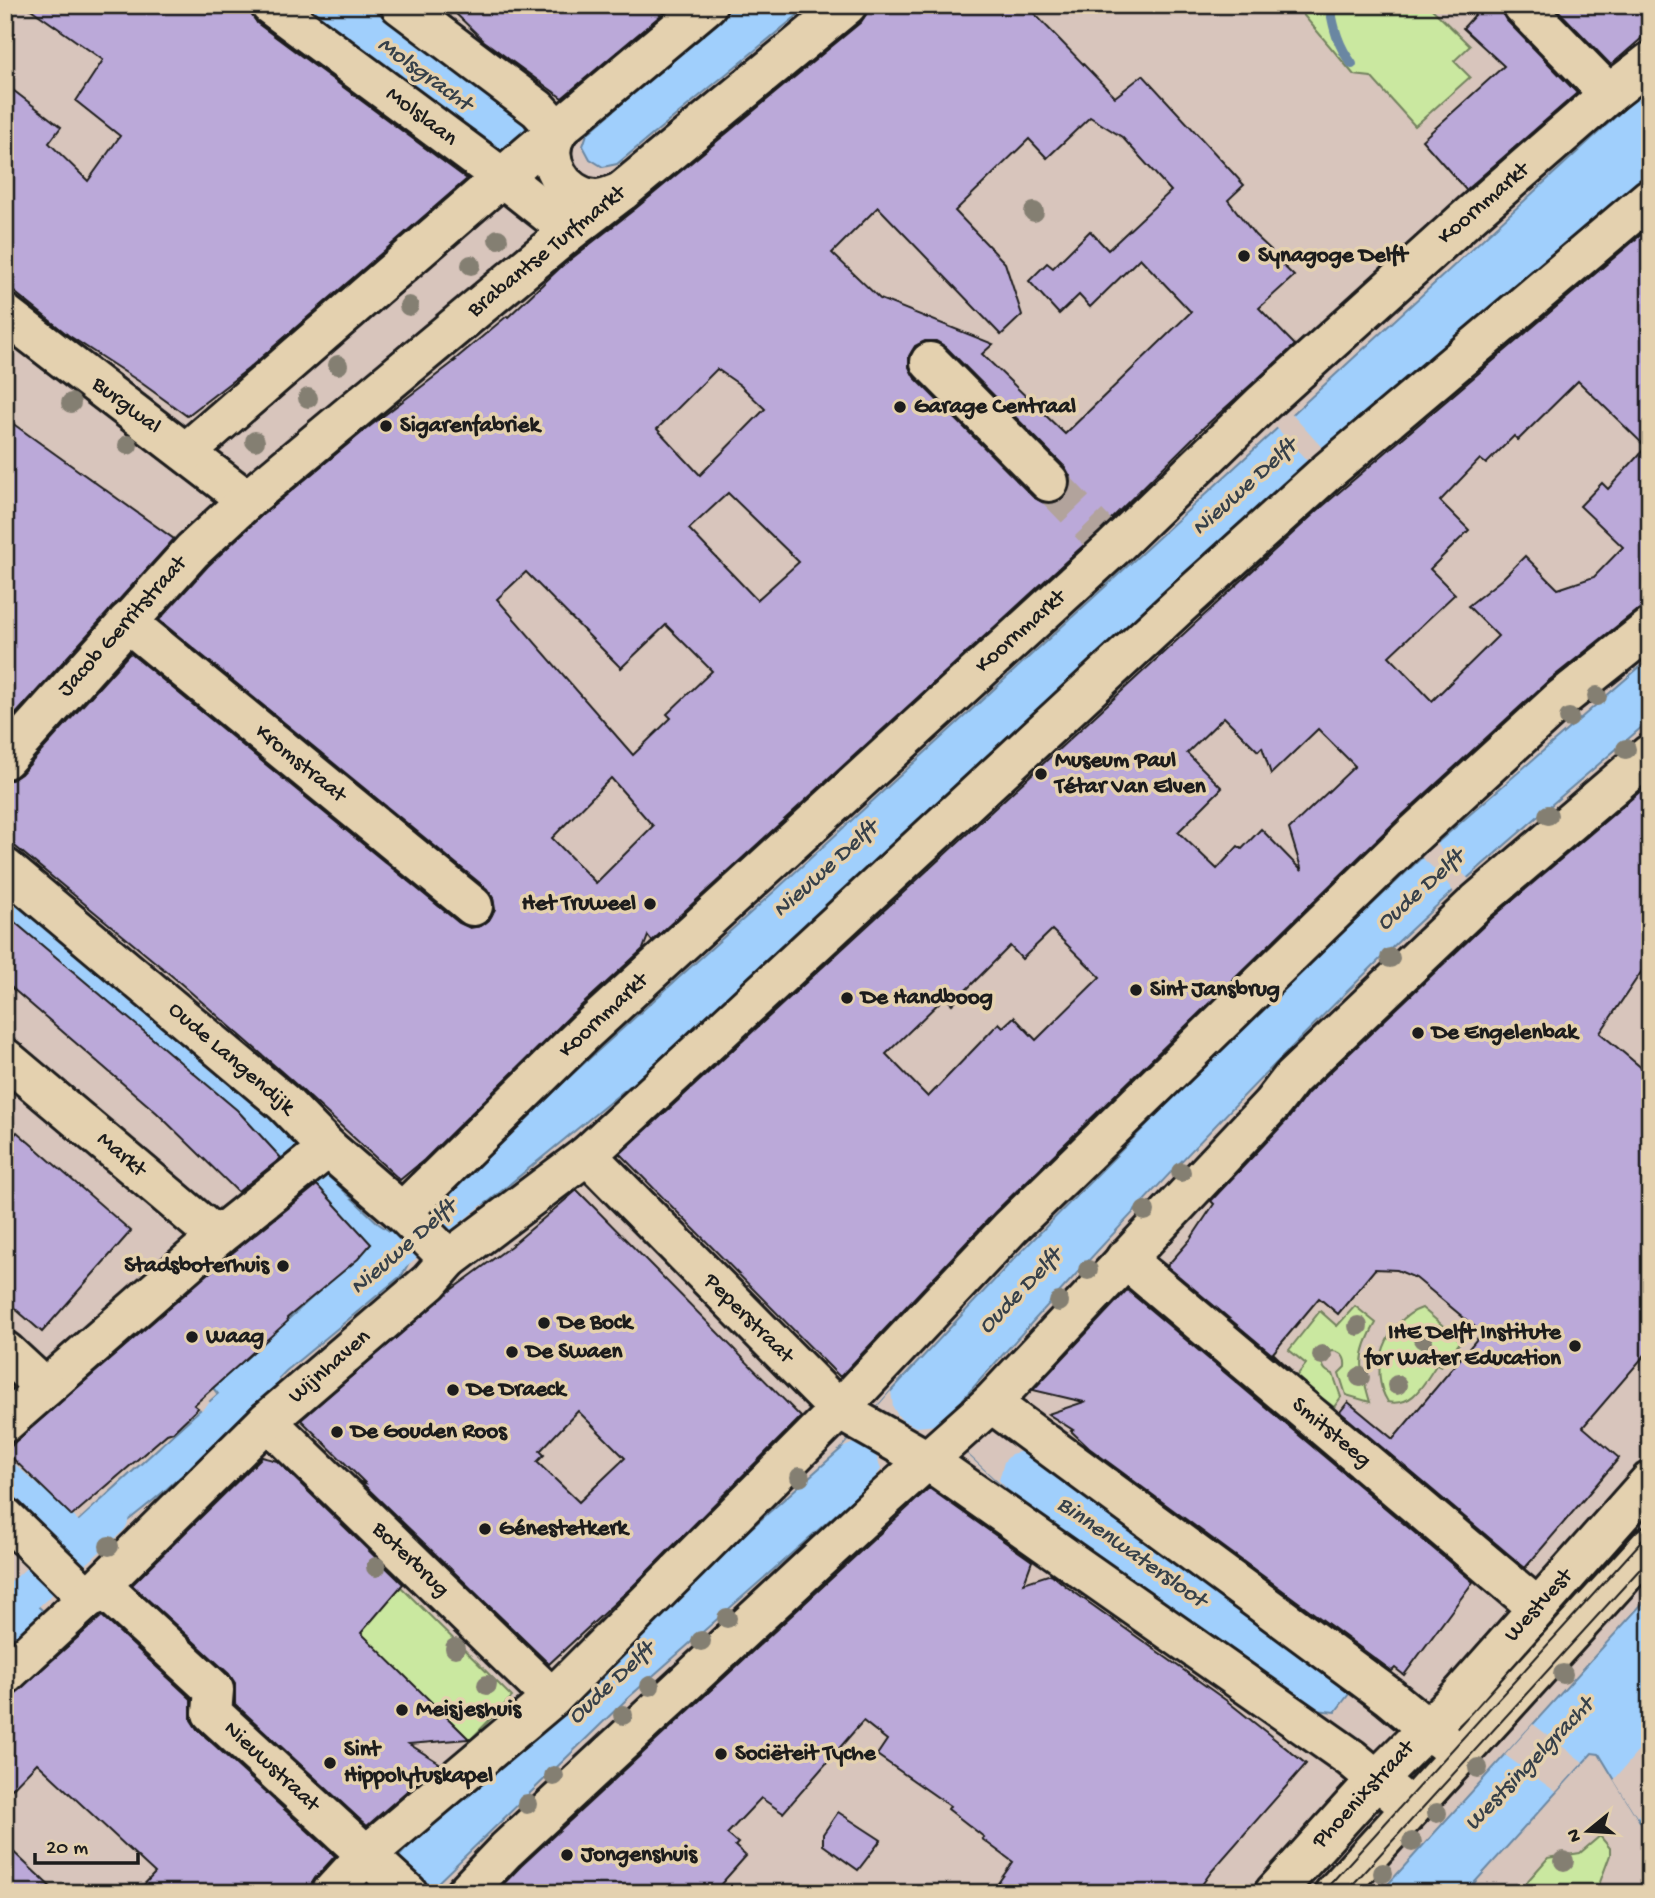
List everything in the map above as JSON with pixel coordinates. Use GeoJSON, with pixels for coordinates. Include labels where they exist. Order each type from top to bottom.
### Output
{"type":"FeatureCollection","features":[{"type":"Feature","properties":{"kind":"street","name":"Molslaan"},"geometry":{"type":"LineString","coordinates":[[270,5],[503,178],[570,232]]}},
{"type":"Feature","properties":{"kind":"street"},"geometry":{"type":"LineString","coordinates":[[400,5],[538,109],[558,131]]}},
{"type":"Feature","properties":{"kind":"street"},"geometry":{"type":"LineString","coordinates":[[186,452],[707,5]]}},
{"type":"Feature","properties":{"kind":"street","name":"Brabantse Turfmarkt"},"geometry":{"type":"LineString","coordinates":[[247,500],[847,5]]}},
{"type":"Feature","properties":{"kind":"street"},"geometry":{"type":"LineString","coordinates":[[1522,5],[1603,86]]}},
{"type":"Feature","properties":{"kind":"street","name":"Koornmarkt"},"geometry":{"type":"LineString","coordinates":[[402,1212],[586,1031],[1106,540],[1264,402],[1467,218],[1603,86],[1650,62]]}},
{"type":"Feature","properties":{"kind":"street"},"geometry":{"type":"LineString","coordinates":[[558,131],[553,139],[550,155],[555,169],[573,192],[590,198],[606,198],[621,192]]}},
{"type":"Feature","properties":{"kind":"street"},"geometry":{"type":"LineString","coordinates":[[587,1154],[1318,480],[1650,198]]}},
{"type":"Feature","properties":{"kind":"street","name":"Burgwal"},"geometry":{"type":"LineString","coordinates":[[5,314],[247,500]]}},
{"type":"Feature","properties":{"kind":"street"},"geometry":{"type":"LineString","coordinates":[[930,362],[1049,482]]}},
{"type":"Feature","properties":{"kind":"street","name":"Jacob Gerritstraat"},"geometry":{"type":"LineString","coordinates":[[5,759],[192,551],[247,500]]}},
{"type":"Feature","properties":{"kind":"street","name":"Kromstraat"},"geometry":{"type":"LineString","coordinates":[[127,622],[473,906]]}},
{"type":"Feature","properties":{"kind":"street"},"geometry":{"type":"LineString","coordinates":[[331,1893],[385,1873],[552,1698],[851,1417],[1010,1228],[1404,844],[1561,699],[1650,628]]}},
{"type":"Feature","properties":{"kind":"street"},"geometry":{"type":"LineString","coordinates":[[465,1893],[506,1850],[927,1453],[987,1407],[1302,1069],[1477,902],[1650,754]]}},
{"type":"Feature","properties":{"kind":"street","name":"Oude Langendijk"},"geometry":{"type":"LineString","coordinates":[[5,867],[284,1103],[312,1161],[402,1212],[443,1253]]}},
{"type":"Feature","properties":{"kind":"street","name":"Markt"},"geometry":{"type":"LineString","coordinates":[[12,1076],[217,1237]]}},
{"type":"Feature","properties":{"kind":"street","name":"Wijnhaven"},"geometry":{"type":"LineString","coordinates":[[5,1675],[80,1590],[267,1422],[429,1282],[443,1253],[587,1154]]}},
{"type":"Feature","properties":{"kind":"street","name":"Peperstraat"},"geometry":{"type":"LineString","coordinates":[[587,1154],[851,1417],[927,1453]]}},
{"type":"Feature","properties":{"kind":"street"},"geometry":{"type":"LineString","coordinates":[[5,1423],[217,1237],[312,1161]]}},
{"type":"Feature","properties":{"kind":"street","name":"Smitsteeg"},"geometry":{"type":"LineString","coordinates":[[1125,1259],[1537,1607]]}},
{"type":"Feature","properties":{"kind":"street"},"geometry":{"type":"LineString","coordinates":[[5,1351],[45,1388]]}},
{"type":"Feature","properties":{"kind":"street"},"geometry":{"type":"LineString","coordinates":[[987,1407],[1388,1696],[1459,1755]]}},
{"type":"Feature","properties":{"kind":"street","name":"Boterbrug"},"geometry":{"type":"LineString","coordinates":[[267,1422],[552,1698]]}},
{"type":"Feature","properties":{"kind":"street"},"geometry":{"type":"LineString","coordinates":[[927,1453],[1343,1752],[1411,1808]]}},
{"type":"Feature","properties":{"kind":"street","name":"Westvest"},"geometry":{"type":"LineString","coordinates":[[1426,1728],[1460,1696],[1650,1481]]}},
{"type":"Feature","properties":{"kind":"street"},"geometry":{"type":"LineString","coordinates":[[20,1539],[80,1590]]}},
{"type":"Feature","properties":{"kind":"street","name":"Westvest"},"geometry":{"type":"LineString","coordinates":[[1459,1755],[1650,1546]]}},
{"type":"Feature","properties":{"kind":"street","name":"Nieuwstraat"},"geometry":{"type":"LineString","coordinates":[[80,1590],[107,1591],[214,1690],[212,1713],[385,1873]]}},
{"type":"Feature","properties":{"kind":"street","name":"Phoenixstraat"},"geometry":{"type":"LineString","coordinates":[[1273,1893],[1426,1728]]}},
{"type":"Feature","properties":{"kind":"street","name":"Phoenixstraat"},"geometry":{"type":"LineString","coordinates":[[1334,1893],[1459,1755]]}},
{"type":"Feature","properties":{"kind":"green space"},"geometry":{"type":"Polygon","coordinates":[[[1295,5],[1428,5],[1470,46],[1454,61],[1470,77],[1415,126],[1371,77],[1354,75],[1295,5]]]}},
{"type":"Feature","properties":{"kind":"green space"},"geometry":{"type":"Polygon","coordinates":[[[1355,1306],[1376,1323],[1366,1344],[1362,1362],[1370,1402],[1346,1395],[1339,1373],[1345,1367],[1345,1361],[1341,1354],[1333,1351],[1324,1356],[1323,1362],[1325,1369],[1333,1374],[1341,1397],[1334,1407],[1295,1378],[1306,1364],[1289,1350],[1320,1311],[1337,1326],[1355,1306]]]}},
{"type":"Feature","properties":{"kind":"green space"},"geometry":{"type":"Polygon","coordinates":[[[1422,1308],[1461,1341],[1441,1366],[1437,1364],[1417,1392],[1405,1401],[1388,1402],[1380,1375],[1384,1347],[1399,1323],[1422,1308]]]}},
{"type":"Feature","properties":{"kind":"green space"},"geometry":{"type":"Polygon","coordinates":[[[401,1587],[512,1697],[470,1740],[358,1631],[401,1587]]]}},
{"type":"Feature","properties":{"kind":"green space"},"geometry":{"type":"Polygon","coordinates":[[[1600,1836],[1610,1848],[1610,1855],[1596,1893],[1517,1893],[1548,1858],[1580,1853],[1600,1836]]]}},
{"type":"Feature","properties":{"kind":"water","name":"Molsgracht"},"geometry":{"type":"Polygon","coordinates":[[[298,5],[368,5],[520,114],[529,136],[513,158],[298,5]]]}},
{"type":"Feature","properties":{"kind":"water"},"geometry":{"type":"Polygon","coordinates":[[[735,5],[810,5],[617,164],[603,167],[590,159],[583,146],[587,134],[735,5]]]}},
{"type":"Feature","properties":{"kind":"water"},"geometry":{"type":"Polygon","coordinates":[[[1650,85],[1650,173],[1329,447],[643,1075],[488,1202],[466,1210],[451,1193],[475,1162],[778,888],[1650,85]]]}},
{"type":"Feature","properties":{"kind":"water"},"geometry":{"type":"Polygon","coordinates":[[[1650,658],[1650,720],[1477,869],[1377,962],[1166,1177],[963,1399],[1339,1675],[1349,1694],[1335,1712],[1315,1710],[1224,1651],[1007,1490],[937,1425],[629,1697],[427,1893],[366,1893],[405,1850],[577,1682],[842,1448],[891,1391],[1014,1259],[1244,1026],[1437,843],[1650,658]]]}},
{"type":"Feature","properties":{"kind":"water"},"geometry":{"type":"Polygon","coordinates":[[[5,892],[285,1129],[298,1144],[282,1159],[241,1114],[5,914],[5,892]]]}},
{"type":"Feature","properties":{"kind":"water"},"geometry":{"type":"Polygon","coordinates":[[[323,1171],[379,1224],[398,1237],[413,1255],[402,1275],[286,1371],[232,1424],[210,1401],[218,1394],[213,1388],[371,1244],[313,1181],[323,1171]]]}},
{"type":"Feature","properties":{"kind":"water"},"geometry":{"type":"Polygon","coordinates":[[[200,1410],[222,1433],[207,1451],[155,1499],[81,1557],[66,1550],[59,1541],[74,1525],[200,1410]]]}},
{"type":"Feature","properties":{"kind":"water"},"geometry":{"type":"Polygon","coordinates":[[[15,1584],[44,1612],[5,1648],[5,1592],[15,1584]]]}},
{"type":"Feature","properties":{"kind":"water","name":"Westsingelgracht"},"geometry":{"type":"Polygon","coordinates":[[[1650,1595],[1650,1838],[1599,1754],[1592,1753],[1465,1893],[1380,1893],[1650,1595]]]}},
{"type":"Feature","properties":{"kind":"pier"},"geometry":{"type":"Polygon","coordinates":[[[1289,411],[1327,453],[1313,467],[1275,426],[1289,411]]]}},
{"type":"Feature","properties":{"kind":"pier"},"geometry":{"type":"Polygon","coordinates":[[[1435,840],[1448,860],[1470,880],[1455,894],[1443,877],[1419,855],[1435,840]]]}},
{"type":"Feature","properties":{"kind":"pier"},"geometry":{"type":"Polygon","coordinates":[[[891,1391],[893,1407],[902,1420],[916,1427],[937,1425],[873,1482],[881,1469],[875,1453],[856,1442],[842,1448],[891,1391]]]}},
{"type":"Feature","properties":{"kind":"pier"},"geometry":{"type":"Polygon","coordinates":[[[962,1400],[1037,1455],[1023,1451],[1011,1454],[1004,1462],[999,1480],[1007,1490],[937,1425],[962,1400]]]}},
{"type":"Feature","properties":{"kind":"pier"},"geometry":{"type":"Polygon","coordinates":[[[1533,1724],[1583,1762],[1556,1792],[1505,1755],[1533,1724]]]}},
{"type":"Feature","properties":{"kind":"pier"},"geometry":{"type":"Polygon","coordinates":[[[1650,1737],[1650,1801],[1637,1817],[1614,1780],[1650,1737]]]}},
{"type":"Feature","properties":{"kind":"building"},"geometry":{"type":"Polygon","coordinates":[[[25,5],[244,5],[257,23],[467,179],[248,369],[187,416],[68,335],[13,291],[5,289],[5,84],[61,127],[49,143],[88,181],[120,136],[76,101],[103,60],[25,5]]]}},
{"type":"Feature","properties":{"kind":"building"},"geometry":{"type":"Polygon","coordinates":[[[447,5],[673,5],[562,98],[484,41],[447,5]]]}},
{"type":"Feature","properties":{"kind":"building"},"geometry":{"type":"Polygon","coordinates":[[[869,5],[1026,5],[1115,97],[1143,75],[1244,185],[1228,200],[1255,235],[1271,250],[1269,252],[1294,276],[1259,308],[1295,345],[1202,429],[1098,532],[652,941],[648,936],[643,949],[400,1180],[178,981],[5,838],[5,780],[12,780],[21,774],[130,653],[459,923],[470,928],[481,926],[489,920],[495,909],[493,898],[487,889],[159,620],[208,566],[261,516],[365,430],[455,361],[508,317],[562,266],[861,22],[869,5]],[[1090,117],[1047,158],[1029,139],[955,211],[1005,263],[1022,315],[1001,335],[878,207],[832,253],[880,299],[993,344],[982,354],[1065,434],[1191,312],[1140,258],[1090,307],[1079,295],[1059,314],[1029,281],[1047,263],[1053,268],[1090,231],[1108,250],[1171,191],[1122,137],[1090,117]],[[925,341],[915,346],[909,356],[909,367],[914,377],[1033,497],[1044,503],[1055,503],[1064,498],[1070,487],[1070,476],[1065,467],[946,347],[936,341],[925,341]],[[717,369],[657,429],[700,475],[765,409],[740,385],[717,369]],[[728,493],[689,529],[757,600],[799,562],[728,493]],[[526,572],[497,599],[633,755],[671,718],[667,714],[712,671],[666,625],[621,668],[526,572]],[[611,778],[552,838],[596,883],[653,826],[611,778]]]}},
{"type":"Feature","properties":{"kind":"building"},"geometry":{"type":"Polygon","coordinates":[[[1484,5],[1501,5],[1506,20],[1577,93],[1466,190],[1422,140],[1504,66],[1463,28],[1484,5]]]}},
{"type":"Feature","properties":{"kind":"building"},"geometry":{"type":"Polygon","coordinates":[[[1553,5],[1650,5],[1650,31],[1611,65],[1553,5]]]}},
{"type":"Feature","properties":{"kind":"building"},"geometry":{"type":"Polygon","coordinates":[[[1650,227],[1650,607],[1636,611],[1547,682],[1398,819],[995,1212],[840,1377],[620,1154],[1317,511],[1650,227]],[[1578,381],[1518,440],[1514,436],[1486,464],[1480,459],[1440,501],[1469,530],[1430,569],[1455,594],[1389,656],[1432,701],[1498,636],[1468,606],[1502,579],[1525,556],[1558,589],[1594,577],[1623,547],[1580,506],[1602,483],[1608,489],[1646,447],[1578,381]],[[1224,717],[1187,753],[1222,788],[1178,832],[1217,869],[1238,846],[1242,849],[1261,829],[1302,871],[1289,829],[1355,766],[1318,729],[1271,774],[1262,747],[1258,751],[1224,717]],[[1052,930],[1022,959],[1010,946],[952,1004],[945,997],[886,1054],[928,1097],[999,1023],[1003,1027],[1014,1017],[1036,1040],[1100,977],[1052,930]]]}},
{"type":"Feature","properties":{"kind":"building"},"geometry":{"type":"Polygon","coordinates":[[[5,418],[174,539],[5,726],[5,418]]]}},
{"type":"Feature","properties":{"kind":"building"},"geometry":{"type":"Polygon","coordinates":[[[1650,783],[1650,959],[1600,1033],[1650,1075],[1650,1349],[1583,1427],[1619,1458],[1525,1568],[1340,1412],[1348,1402],[1393,1439],[1482,1333],[1416,1278],[1397,1270],[1375,1269],[1338,1314],[1319,1298],[1273,1353],[1292,1371],[1157,1258],[1167,1266],[1190,1240],[1214,1204],[1211,1201],[1288,1119],[1308,1093],[1492,918],[1650,783]]]}},
{"type":"Feature","properties":{"kind":"building"},"geometry":{"type":"Polygon","coordinates":[[[5,914],[237,1110],[281,1158],[238,1192],[157,1113],[5,982],[5,914]]]}},
{"type":"Feature","properties":{"kind":"building"},"geometry":{"type":"Polygon","coordinates":[[[17,1132],[131,1231],[42,1332],[5,1300],[5,1146],[17,1132]]]}},
{"type":"Feature","properties":{"kind":"building"},"geometry":{"type":"Polygon","coordinates":[[[317,1185],[371,1244],[358,1259],[287,1318],[288,1321],[194,1405],[198,1408],[173,1432],[167,1434],[72,1516],[6,1452],[231,1254],[317,1185]]]}},
{"type":"Feature","properties":{"kind":"building"},"geometry":{"type":"Polygon","coordinates":[[[577,1190],[801,1417],[633,1586],[549,1664],[361,1482],[365,1483],[301,1420],[451,1290],[511,1246],[577,1190]],[[578,1411],[540,1451],[544,1455],[537,1462],[579,1502],[625,1458],[578,1411]]]}},
{"type":"Feature","properties":{"kind":"building"},"geometry":{"type":"Polygon","coordinates":[[[1127,1290],[1473,1582],[1404,1675],[1395,1668],[1392,1671],[1089,1448],[1071,1431],[1073,1430],[1048,1414],[1084,1402],[1033,1390],[1127,1290]]]}},
{"type":"Feature","properties":{"kind":"building"},"geometry":{"type":"Polygon","coordinates":[[[262,1457],[277,1461],[403,1584],[361,1633],[469,1739],[409,1744],[439,1763],[367,1826],[235,1704],[235,1683],[229,1674],[132,1585],[262,1457]]]}},
{"type":"Feature","properties":{"kind":"building"},"geometry":{"type":"Polygon","coordinates":[[[929,1488],[1032,1561],[1024,1583],[1051,1574],[1227,1701],[1306,1764],[1211,1872],[1196,1893],[991,1893],[1013,1862],[948,1809],[950,1806],[877,1755],[887,1740],[863,1721],[783,1813],[761,1798],[727,1834],[738,1843],[735,1846],[746,1856],[713,1893],[495,1893],[521,1866],[929,1488]]]}},
{"type":"Feature","properties":{"kind":"building"},"geometry":{"type":"Polygon","coordinates":[[[102,1616],[191,1699],[191,1720],[197,1729],[335,1856],[315,1878],[306,1893],[136,1893],[155,1873],[37,1763],[5,1796],[5,1702],[102,1616]]]}},
{"type":"Feature","properties":{"kind":"building"},"geometry":{"type":"Polygon","coordinates":[[[838,1812],[881,1840],[858,1870],[823,1845],[823,1834],[838,1812]]]}},
{"type":"Feature","properties":{"kind":"building"},"geometry":{"type":"Polygon","coordinates":[[[5,1844],[57,1893],[5,1893],[5,1844]]]}},
{"type":"Feature","properties":{"kind":"waterway"},"geometry":{"type":"LineString","coordinates":[[1332,5],[1330,7],[1337,37],[1352,64]]}},
{"type":"Feature","properties":{"kind":"waterway","name":"Nieuwe Delft"},"geometry":{"type":"LineString","coordinates":[[367,1278],[393,1253],[497,1169]]}},
{"type":"Feature","properties":{"kind":"waterway","name":"Nieuwe Delft"},"geometry":{"type":"LineString","coordinates":[[176,1458],[260,1382]]}},
{"type":"Feature","properties":{"kind":"waterway"},"geometry":{"type":"LineString","coordinates":[[5,1480],[79,1546]]}},
{"type":"Feature","properties":{"kind":"waterway","name":"Nieuwe Delft"},"geometry":{"type":"LineString","coordinates":[[5,1612],[110,1518]]}},
{"type":"Feature","properties":{"kind":"tunnel"},"geometry":{"type":"LineString","coordinates":[[1049,482],[1098,533]]}},
{"type":"Feature","properties":{"kind":"tram line"},"geometry":{"type":"LineString","coordinates":[[1322,1893],[1650,1532]]}},
{"type":"Feature","properties":{"kind":"tram line"},"geometry":{"type":"LineString","coordinates":[[1345,1893],[1650,1558]]}},
{"type":"Feature","properties":{"kind":"place","name":"Synagoge Delft"},"geometry":{"type":"Point","coordinates":[1244,256]}},
{"type":"Feature","properties":{"kind":"place","name":"Garage Centraal"},"geometry":{"type":"Point","coordinates":[900,407]}},
{"type":"Feature","properties":{"kind":"place","name":"Sigarenfabriek"},"geometry":{"type":"Point","coordinates":[386,426]}},
{"type":"Feature","properties":{"kind":"place","name":"Museum Paul Tétar Van Elven"},"geometry":{"type":"Point","coordinates":[1041,774]}},
{"type":"Feature","properties":{"kind":"place","name":"Het Truweel"},"geometry":{"type":"Point","coordinates":[650,904]}},
{"type":"Feature","properties":{"kind":"place","name":"Sint Jansbrug"},"geometry":{"type":"Point","coordinates":[1136,990]}},
{"type":"Feature","properties":{"kind":"place","name":"De Handboog"},"geometry":{"type":"Point","coordinates":[847,998]}},
{"type":"Feature","properties":{"kind":"place","name":"De Engelenbak"},"geometry":{"type":"Point","coordinates":[1418,1033]}},
{"type":"Feature","properties":{"kind":"place","name":"Stadsboterhuis"},"geometry":{"type":"Point","coordinates":[283,1266]}},
{"type":"Feature","properties":{"kind":"place","name":"De Bock"},"geometry":{"type":"Point","coordinates":[544,1323]}},
{"type":"Feature","properties":{"kind":"place","name":"Waag"},"geometry":{"type":"Point","coordinates":[192,1337]}},
{"type":"Feature","properties":{"kind":"place","name":"IHE Delft Institute for Water Education"},"geometry":{"type":"Point","coordinates":[1575,1346]}},
{"type":"Feature","properties":{"kind":"place","name":"De Swaen"},"geometry":{"type":"Point","coordinates":[512,1352]}},
{"type":"Feature","properties":{"kind":"place","name":"De Draeck"},"geometry":{"type":"Point","coordinates":[453,1390]}},
{"type":"Feature","properties":{"kind":"place","name":"De Gouden Roos"},"geometry":{"type":"Point","coordinates":[337,1432]}},
{"type":"Feature","properties":{"kind":"place","name":"Génestetkerk"},"geometry":{"type":"Point","coordinates":[485,1529]}},
{"type":"Feature","properties":{"kind":"place","name":"Meisjeshuis"},"geometry":{"type":"Point","coordinates":[402,1710]}},
{"type":"Feature","properties":{"kind":"place","name":"Sociëteit Tyche"},"geometry":{"type":"Point","coordinates":[721,1754]}},
{"type":"Feature","properties":{"kind":"place","name":"Sint Hippolytuskapel"},"geometry":{"type":"Point","coordinates":[330,1763]}},
{"type":"Feature","properties":{"kind":"place","name":"Jongenshuis"},"geometry":{"type":"Point","coordinates":[567,1855]}},
{"type":"Feature","properties":{"kind":"water label","name":"Oude Delft"},"geometry":{"type":"Point","coordinates":[1421,891]}},
{"type":"Feature","properties":{"kind":"water label","name":"Oude Delft"},"geometry":{"type":"Point","coordinates":[1021,1292]}},
{"type":"Feature","properties":{"kind":"water label","name":"Binnenwatersloot"},"geometry":{"type":"Point","coordinates":[1131,1553]}},
{"type":"Feature","properties":{"kind":"water label","name":"Oude Delft"},"geometry":{"type":"Point","coordinates":[612,1684]}}]}
